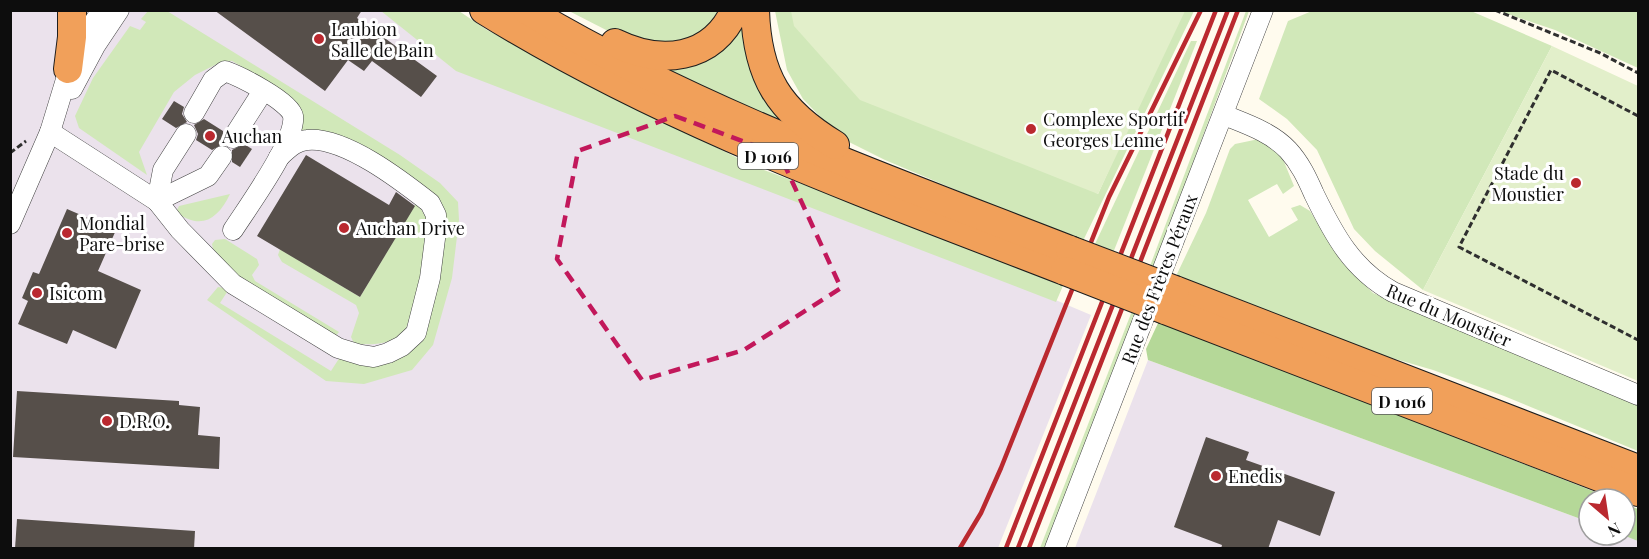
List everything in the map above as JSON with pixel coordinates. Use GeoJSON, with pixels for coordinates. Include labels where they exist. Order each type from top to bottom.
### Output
{"type":"FeatureCollection","features":[{"type":"Feature","properties":{"kind":"highway"},"geometry":{"type":"LineString","coordinates":[[68,69],[72,37],[72,10]]}},
{"type":"Feature","properties":{"kind":"highway","name":"D 1016"},"geometry":{"type":"LineString","coordinates":[[484,10],[580,66],[729,139],[1068,260],[1638,492]]}},
{"type":"Feature","properties":{"kind":"highway","name":"D 1016"},"geometry":{"type":"LineString","coordinates":[[527,10],[603,54],[718,110],[915,190],[1068,260]]}},
{"type":"Feature","properties":{"kind":"highway"},"geometry":{"type":"LineString","coordinates":[[546,10],[634,51],[671,57],[690,54],[712,41],[724,28],[735,10]]}},
{"type":"Feature","properties":{"kind":"highway","name":"D 1016"},"geometry":{"type":"LineString","coordinates":[[755,10],[762,63],[774,91],[787,108],[826,140],[915,190]]}},
{"type":"Feature","properties":{"kind":"highway","name":"D 1016"},"geometry":{"type":"LineString","coordinates":[[1170,300],[1638,468]]}},
{"type":"Feature","properties":{"kind":"street"},"geometry":{"type":"LineString","coordinates":[[50,132],[68,69],[78,45],[102,10]]}},
{"type":"Feature","properties":{"kind":"street"},"geometry":{"type":"LineString","coordinates":[[10,224],[50,132],[88,57],[119,10]]}},
{"type":"Feature","properties":{"kind":"street","name":"Rue des Frères Péraux"},"geometry":{"type":"LineString","coordinates":[[1055,549],[1263,10]]}},
{"type":"Feature","properties":{"kind":"street"},"geometry":{"type":"LineString","coordinates":[[194,113],[213,80],[225,71],[263,91],[289,109],[293,117],[291,130],[279,157],[233,230]]}},
{"type":"Feature","properties":{"kind":"street"},"geometry":{"type":"LineString","coordinates":[[233,138],[263,91]]}},
{"type":"Feature","properties":{"kind":"street","name":"Rue du Moustier"},"geometry":{"type":"LineString","coordinates":[[1224,115],[1264,132],[1288,150],[1304,172],[1341,246],[1373,280],[1393,292],[1638,395]]}},
{"type":"Feature","properties":{"kind":"street"},"geometry":{"type":"LineString","coordinates":[[50,132],[157,201],[180,230],[233,284],[338,348],[374,357],[402,346],[416,333],[430,278],[436,231],[436,215],[430,203],[347,148],[326,140],[306,140],[293,144],[279,157]]}},
{"type":"Feature","properties":{"kind":"street"},"geometry":{"type":"LineString","coordinates":[[157,201],[163,170],[186,134]]}},
{"type":"Feature","properties":{"kind":"street"},"geometry":{"type":"LineString","coordinates":[[157,201],[208,176],[222,156]]}},
{"type":"Feature","properties":{"kind":"path"},"geometry":{"type":"LineString","coordinates":[[1495,10],[1600,53],[1638,73]]}},
{"type":"Feature","properties":{"kind":"path"},"geometry":{"type":"LineString","coordinates":[[1638,116],[1551,70],[1459,247],[1638,340]]}},
{"type":"Feature","properties":{"kind":"highlighted area"},"geometry":{"type":"Polygon","coordinates":[[[675,116],[780,155],[841,288],[744,350],[642,380],[557,259],[578,151],[675,116]]]}},
{"type":"Feature","properties":{"kind":"shaded area"},"geometry":{"type":"Polygon","coordinates":[[[10,11],[417,11],[472,53],[1091,315],[998,548],[11,548],[10,11]]]}},
{"type":"Feature","properties":{"kind":"shaded area"},"geometry":{"type":"Polygon","coordinates":[[[1148,360],[1577,518],[1577,547],[1637,547],[1638,536],[1638,548],[1075,548],[1148,360]]]}},
{"type":"Feature","properties":{"kind":"green space","name":"Complexe Sportif Georges Lenne"},"geometry":{"type":"Polygon","coordinates":[[[791,10],[1185,11],[1098,194],[860,100],[794,26],[791,10]]]}},
{"type":"Feature","properties":{"kind":"green space"},"geometry":{"type":"Polygon","coordinates":[[[148,11],[167,11],[400,155],[440,183],[458,202],[459,220],[452,278],[433,345],[412,370],[364,384],[326,381],[207,300],[218,287],[229,289],[220,303],[331,371],[340,357],[398,358],[442,244],[427,191],[383,159],[350,140],[333,134],[316,131],[299,133],[294,103],[285,92],[232,61],[221,62],[195,75],[174,92],[139,152],[147,175],[79,128],[75,116],[93,78],[130,26],[140,30],[146,22],[141,19],[148,11]]]}},
{"type":"Feature","properties":{"kind":"green space"},"geometry":{"type":"Polygon","coordinates":[[[381,11],[459,11],[487,30],[753,166],[1065,281],[1056,302],[456,71],[381,11]]]}},
{"type":"Feature","properties":{"kind":"green space"},"geometry":{"type":"Polygon","coordinates":[[[569,11],[729,11],[684,49],[610,32],[569,11]]]}},
{"type":"Feature","properties":{"kind":"green space"},"geometry":{"type":"Polygon","coordinates":[[[775,11],[815,11],[1098,194],[1181,11],[1194,11],[1082,243],[885,160],[841,138],[803,99],[787,70],[775,11]]]}},
{"type":"Feature","properties":{"kind":"green space"},"geometry":{"type":"Polygon","coordinates":[[[1246,11],[1249,11],[1155,266],[1150,266],[1246,11]]]}},
{"type":"Feature","properties":{"kind":"green space"},"geometry":{"type":"Polygon","coordinates":[[[1312,11],[1471,11],[1552,46],[1423,290],[1375,251],[1354,229],[1317,150],[1287,119],[1259,99],[1288,21],[1312,11]]]}},
{"type":"Feature","properties":{"kind":"green space"},"geometry":{"type":"Polygon","coordinates":[[[1499,11],[1638,11],[1638,68],[1555,30],[1499,11]]]}},
{"type":"Feature","properties":{"kind":"green space"},"geometry":{"type":"Polygon","coordinates":[[[741,17],[788,124],[658,67],[741,17]]]}},
{"type":"Feature","properties":{"kind":"green space"},"geometry":{"type":"Polygon","coordinates":[[[1191,41],[1197,41],[1113,253],[1095,244],[1191,41]]]}},
{"type":"Feature","properties":{"kind":"green space"},"geometry":{"type":"Polygon","coordinates":[[[1552,46],[1638,86],[1638,381],[1423,290],[1552,46]]]}},
{"type":"Feature","properties":{"kind":"green space"},"geometry":{"type":"Polygon","coordinates":[[[1259,139],[1282,157],[1294,186],[1283,194],[1277,184],[1248,200],[1269,237],[1298,220],[1291,208],[1300,205],[1310,211],[1341,261],[1373,293],[1638,405],[1638,451],[1504,396],[1433,370],[1368,351],[1178,280],[1177,274],[1206,213],[1230,149],[1235,144],[1259,139]]]}},
{"type":"Feature","properties":{"kind":"green space"},"geometry":{"type":"Polygon","coordinates":[[[230,194],[220,210],[208,220],[193,221],[176,212],[179,206],[230,194]]]}},
{"type":"Feature","properties":{"kind":"green space"},"geometry":{"type":"Polygon","coordinates":[[[416,203],[426,219],[430,237],[427,257],[406,328],[403,334],[386,342],[354,343],[351,337],[359,313],[356,305],[282,262],[278,255],[280,249],[360,297],[416,203]]]}},
{"type":"Feature","properties":{"kind":"green space"},"geometry":{"type":"Polygon","coordinates":[[[225,239],[257,259],[259,265],[252,275],[255,281],[339,332],[335,337],[241,279],[213,249],[212,244],[215,240],[225,239]]]}},
{"type":"Feature","properties":{"kind":"green space"},"geometry":{"type":"Polygon","coordinates":[[[1132,311],[1136,313],[1050,548],[1040,548],[1132,311]]]}},
{"type":"Feature","properties":{"kind":"green space"},"geometry":{"type":"Polygon","coordinates":[[[1159,321],[1582,487],[1577,487],[1577,518],[1148,360],[1146,349],[1159,321]]]}},
{"type":"Feature","properties":{"kind":"green space"},"geometry":{"type":"Polygon","coordinates":[[[1637,509],[1638,509],[1637,541],[1637,509]]]}},
{"type":"Feature","properties":{"kind":"building","name":"Laubion Salle de Bain"},"geometry":{"type":"Polygon","coordinates":[[[214,10],[362,10],[357,18],[437,76],[421,97],[372,61],[364,71],[348,60],[325,91],[214,10]]]}},
{"type":"Feature","properties":{"kind":"building"},"geometry":{"type":"Polygon","coordinates":[[[174,101],[184,107],[182,114],[187,122],[176,128],[162,119],[174,101]]]}},
{"type":"Feature","properties":{"kind":"building"},"geometry":{"type":"Polygon","coordinates":[[[204,119],[223,131],[223,144],[212,150],[196,140],[198,134],[194,125],[204,119]]]}},
{"type":"Feature","properties":{"kind":"building"},"geometry":{"type":"Polygon","coordinates":[[[244,144],[252,149],[240,167],[232,162],[232,150],[244,144]]]}},
{"type":"Feature","properties":{"kind":"building"},"geometry":{"type":"Polygon","coordinates":[[[306,155],[389,205],[396,192],[415,206],[360,297],[257,236],[306,155]]]}},
{"type":"Feature","properties":{"kind":"building"},"geometry":{"type":"Polygon","coordinates":[[[67,209],[116,230],[98,271],[141,290],[116,349],[73,330],[67,344],[18,324],[28,301],[22,298],[33,272],[39,274],[67,209]]]}},
{"type":"Feature","properties":{"kind":"building","name":"D.R.O."},"geometry":{"type":"Polygon","coordinates":[[[17,391],[179,401],[179,405],[200,407],[198,435],[220,437],[219,469],[13,457],[17,391]]]}},
{"type":"Feature","properties":{"kind":"building","name":"Enedis"},"geometry":{"type":"Polygon","coordinates":[[[1206,437],[1249,452],[1246,460],[1335,492],[1320,536],[1278,520],[1268,549],[1221,549],[1222,545],[1174,527],[1206,437]]]}},
{"type":"Feature","properties":{"kind":"building"},"geometry":{"type":"Polygon","coordinates":[[[17,519],[195,531],[194,549],[15,549],[17,519]]]}},
{"type":"Feature","properties":{"kind":"railway"},"geometry":{"type":"LineString","coordinates":[[960,548],[981,513],[1001,468],[1109,197],[1201,10]]}},
{"type":"Feature","properties":{"kind":"railway"},"geometry":{"type":"LineString","coordinates":[[1006,548],[1216,10]]}},
{"type":"Feature","properties":{"kind":"railway"},"geometry":{"type":"LineString","coordinates":[[1018,548],[1228,10]]}},
{"type":"Feature","properties":{"kind":"railway"},"geometry":{"type":"LineString","coordinates":[[1029,548],[1238,10]]}},
{"type":"Feature","properties":{"kind":"place","name":"Laubion Salle de Bain"},"geometry":{"type":"Point","coordinates":[319,39]}},
{"type":"Feature","properties":{"kind":"place","name":"Complexe Sportif Georges Lenne"},"geometry":{"type":"Point","coordinates":[1031,129]}},
{"type":"Feature","properties":{"kind":"place","name":"Auchan"},"geometry":{"type":"Point","coordinates":[210,136]}},
{"type":"Feature","properties":{"kind":"place","name":"Stade du Moustier"},"geometry":{"type":"Point","coordinates":[1576,183]}},
{"type":"Feature","properties":{"kind":"place","name":"Auchan Drive"},"geometry":{"type":"Point","coordinates":[344,228]}},
{"type":"Feature","properties":{"kind":"place","name":"Mondial Pare-brise"},"geometry":{"type":"Point","coordinates":[67,233]}},
{"type":"Feature","properties":{"kind":"place","name":"Isicom"},"geometry":{"type":"Point","coordinates":[37,293]}},
{"type":"Feature","properties":{"kind":"place","name":"D.R.O."},"geometry":{"type":"Point","coordinates":[107,421]}},
{"type":"Feature","properties":{"kind":"place","name":"Enedis"},"geometry":{"type":"Point","coordinates":[1216,476]}}]}
